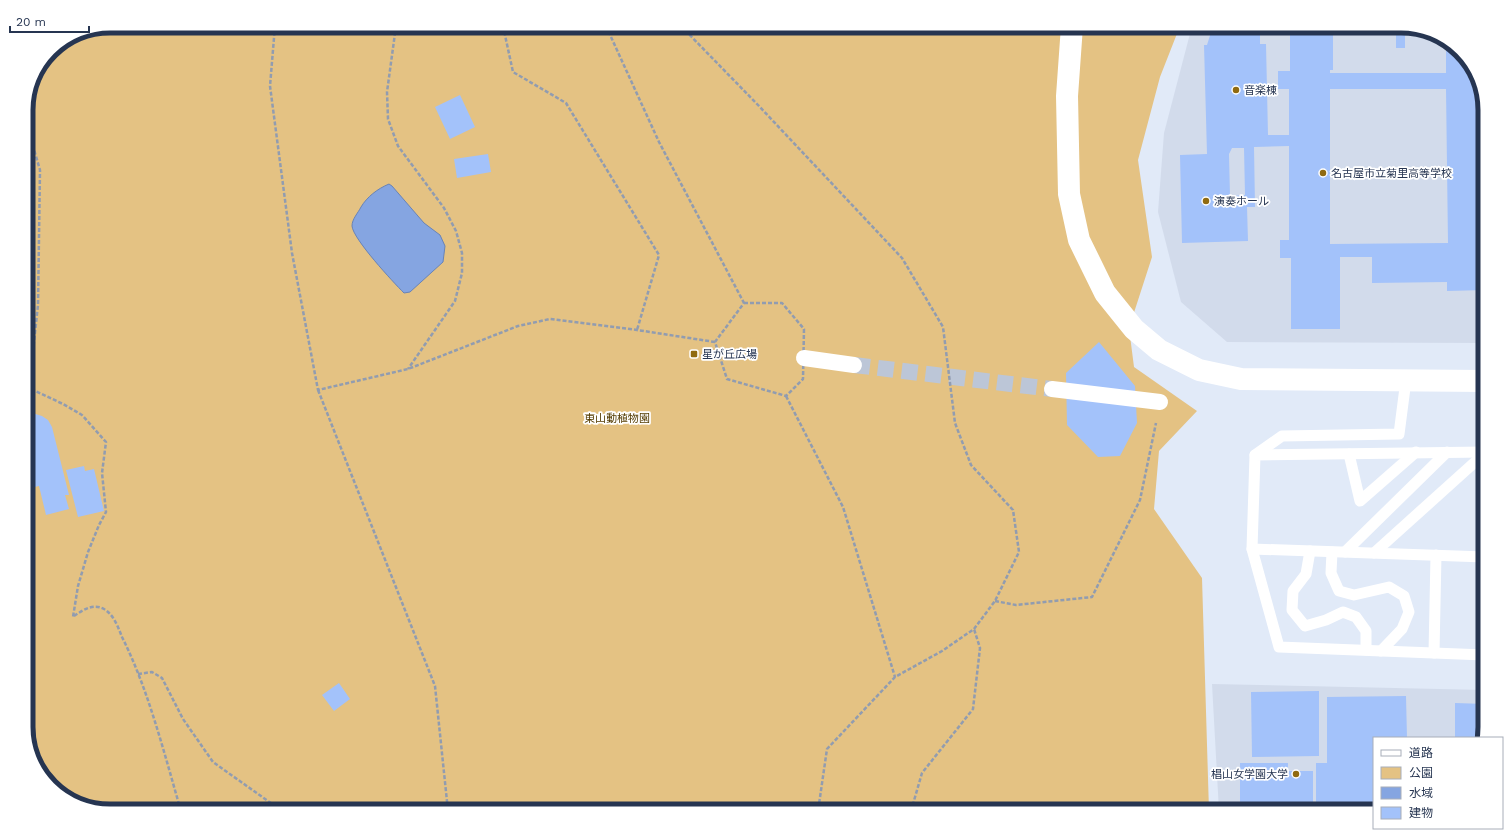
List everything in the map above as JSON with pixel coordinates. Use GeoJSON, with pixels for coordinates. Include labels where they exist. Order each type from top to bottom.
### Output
{"type":"FeatureCollection","features":[{"type":"Feature","properties":{"kind":"street"},"geometry":{"type":"LineString","coordinates":[[1072,33],[1068,96],[1069,194],[1079,240],[1105,293],[1134,329],[1159,350],[1199,370],[1241,379],[1478,381]]}},
{"type":"Feature","properties":{"kind":"street"},"geometry":{"type":"LineString","coordinates":[[804,358],[854,365]]}},
{"type":"Feature","properties":{"kind":"street"},"geometry":{"type":"LineString","coordinates":[[1052,390],[1160,402]]}},
{"type":"Feature","properties":{"kind":"lane"},"geometry":{"type":"LineString","coordinates":[[1255,455],[1282,436],[1399,434],[1406,380]]}},
{"type":"Feature","properties":{"kind":"lane"},"geometry":{"type":"LineString","coordinates":[[1349,454],[1360,501],[1416,452]]}},
{"type":"Feature","properties":{"kind":"lane"},"geometry":{"type":"LineString","coordinates":[[1345,552],[1447,452]]}},
{"type":"Feature","properties":{"kind":"lane"},"geometry":{"type":"LineString","coordinates":[[1255,455],[1478,452]]}},
{"type":"Feature","properties":{"kind":"lane"},"geometry":{"type":"LineString","coordinates":[[1255,455],[1252,549],[1279,647],[1478,655]]}},
{"type":"Feature","properties":{"kind":"lane"},"geometry":{"type":"LineString","coordinates":[[1374,553],[1478,458]]}},
{"type":"Feature","properties":{"kind":"lane"},"geometry":{"type":"LineString","coordinates":[[1252,549],[1478,558]]}},
{"type":"Feature","properties":{"kind":"lane"},"geometry":{"type":"LineString","coordinates":[[1310,551],[1306,574],[1292,591],[1292,610],[1305,626],[1326,620],[1343,612],[1356,617],[1366,631],[1366,650]]}},
{"type":"Feature","properties":{"kind":"lane"},"geometry":{"type":"LineString","coordinates":[[1332,552],[1331,574],[1339,591],[1354,595],[1389,587],[1404,596],[1409,612],[1402,629],[1381,651]]}},
{"type":"Feature","properties":{"kind":"lane"},"geometry":{"type":"LineString","coordinates":[[1434,653],[1436,556]]}},
{"type":"Feature","properties":{"kind":"path"},"geometry":{"type":"LineString","coordinates":[[274,33],[270,86],[292,253],[318,390],[435,686],[447,804]]}},
{"type":"Feature","properties":{"kind":"path"},"geometry":{"type":"LineString","coordinates":[[395,33],[387,92],[388,119],[398,146],[444,208],[456,231],[462,253],[462,273],[455,301],[408,370]]}},
{"type":"Feature","properties":{"kind":"path"},"geometry":{"type":"LineString","coordinates":[[505,33],[513,72],[566,103],[659,255],[637,330]]}},
{"type":"Feature","properties":{"kind":"path"},"geometry":{"type":"LineString","coordinates":[[609,33],[659,142],[744,303]]}},
{"type":"Feature","properties":{"kind":"path"},"geometry":{"type":"LineString","coordinates":[[687,33],[758,105],[902,258],[943,327],[955,423],[971,464],[1013,510],[1019,552],[995,601],[974,629],[942,651],[895,677],[828,748],[819,804]]}},
{"type":"Feature","properties":{"kind":"path"},"geometry":{"type":"LineString","coordinates":[[33,146],[40,170],[38,304],[33,343]]}},
{"type":"Feature","properties":{"kind":"path"},"geometry":{"type":"LineString","coordinates":[[715,342],[744,303]]}},
{"type":"Feature","properties":{"kind":"path"},"geometry":{"type":"LineString","coordinates":[[744,303],[782,303],[804,329],[803,380],[786,396]]}},
{"type":"Feature","properties":{"kind":"path"},"geometry":{"type":"LineString","coordinates":[[318,390],[408,370],[518,326],[550,319],[715,342]]}},
{"type":"Feature","properties":{"kind":"path"},"geometry":{"type":"LineString","coordinates":[[715,342],[728,379],[786,396],[842,507],[895,677]]}},
{"type":"Feature","properties":{"kind":"path"},"geometry":{"type":"LineString","coordinates":[[33,392],[63,404],[82,415],[106,442],[102,473],[106,512],[88,552],[78,586],[73,617],[84,609],[93,606],[104,609],[113,618],[135,663],[159,735],[179,804]]}},
{"type":"Feature","properties":{"kind":"path"},"geometry":{"type":"LineString","coordinates":[[995,601],[1016,605],[1092,597],[1140,500],[1160,402]]}},
{"type":"Feature","properties":{"kind":"path"},"geometry":{"type":"LineString","coordinates":[[913,804],[922,773],[973,709],[980,648],[974,629]]}},
{"type":"Feature","properties":{"kind":"path"},"geometry":{"type":"LineString","coordinates":[[138,674],[152,672],[162,678],[183,719],[213,762],[272,804]]}},
{"type":"Feature","properties":{"kind":"shaded area","name":"名古屋市立菊里高等学校"},"geometry":{"type":"Polygon","coordinates":[[[1190,33],[1401,33],[1430,39],[1448,49],[1462,63],[1468,72],[1477,95],[1478,343],[1227,342],[1181,302],[1158,212],[1164,133],[1190,33]]]}},
{"type":"Feature","properties":{"kind":"shaded area","name":"椙山女学園大学"},"geometry":{"type":"Polygon","coordinates":[[[1212,684],[1478,690],[1477,737],[1373,737],[1373,804],[1219,804],[1212,684]]]}},
{"type":"Feature","properties":{"kind":"green space","name":"東山動植物園"},"geometry":{"type":"Polygon","coordinates":[[[110,33],[1177,33],[1160,77],[1138,160],[1152,257],[1129,328],[1134,367],[1197,411],[1159,451],[1154,509],[1202,578],[1209,804],[110,804],[81,798],[63,788],[46,770],[37,752],[33,732],[33,105],[41,76],[52,59],[72,43],[85,37],[110,33]]]}},
{"type":"Feature","properties":{"kind":"water"},"geometry":{"type":"Polygon","coordinates":[[[389,184],[424,223],[440,235],[445,246],[443,262],[410,292],[404,293],[366,250],[354,232],[352,226],[354,218],[366,200],[380,188],[389,184]]]}},
{"type":"Feature","properties":{"kind":"building"},"geometry":{"type":"Polygon","coordinates":[[[1211,33],[1260,33],[1260,44],[1266,44],[1268,135],[1289,135],[1289,89],[1278,89],[1278,71],[1290,71],[1290,33],[1333,33],[1333,70],[1330,70],[1330,73],[1446,73],[1446,48],[1448,49],[1462,63],[1468,72],[1477,95],[1478,290],[1447,291],[1447,282],[1372,283],[1372,257],[1340,257],[1340,329],[1291,329],[1291,258],[1280,258],[1280,240],[1289,240],[1289,146],[1254,147],[1255,207],[1247,207],[1248,241],[1182,243],[1180,155],[1207,154],[1204,45],[1207,45],[1211,33]],[[1330,89],[1330,244],[1448,243],[1446,89],[1330,89]],[[1232,148],[1229,154],[1230,196],[1245,195],[1244,148],[1232,148]]]}},
{"type":"Feature","properties":{"kind":"building"},"geometry":{"type":"Polygon","coordinates":[[[1396,33],[1405,33],[1405,48],[1396,48],[1396,33]]]}},
{"type":"Feature","properties":{"kind":"building"},"geometry":{"type":"Polygon","coordinates":[[[460,95],[475,127],[450,139],[435,107],[460,95]]]}},
{"type":"Feature","properties":{"kind":"building"},"geometry":{"type":"Polygon","coordinates":[[[488,154],[491,172],[457,178],[454,159],[488,154]]]}},
{"type":"Feature","properties":{"kind":"building"},"geometry":{"type":"Polygon","coordinates":[[[1099,342],[1135,386],[1137,423],[1120,456],[1098,457],[1067,425],[1066,373],[1099,342]]]}},
{"type":"Feature","properties":{"kind":"building"},"geometry":{"type":"Polygon","coordinates":[[[33,413],[42,416],[48,420],[52,427],[69,495],[65,495],[69,509],[46,515],[39,486],[33,487],[33,413]]]}},
{"type":"Feature","properties":{"kind":"building"},"geometry":{"type":"Polygon","coordinates":[[[84,466],[85,471],[94,469],[104,511],[78,517],[66,470],[84,466]]]}},
{"type":"Feature","properties":{"kind":"building"},"geometry":{"type":"Polygon","coordinates":[[[339,683],[350,699],[334,711],[322,695],[339,683]]]}},
{"type":"Feature","properties":{"kind":"building"},"geometry":{"type":"Polygon","coordinates":[[[1319,691],[1319,756],[1252,757],[1251,692],[1319,691]]]}},
{"type":"Feature","properties":{"kind":"building"},"geometry":{"type":"Polygon","coordinates":[[[1406,696],[1407,737],[1373,737],[1373,804],[1316,804],[1316,763],[1327,763],[1327,697],[1406,696]]]}},
{"type":"Feature","properties":{"kind":"building"},"geometry":{"type":"Polygon","coordinates":[[[1455,703],[1478,704],[1477,737],[1455,737],[1455,703]]]}},
{"type":"Feature","properties":{"kind":"building"},"geometry":{"type":"Polygon","coordinates":[[[1240,763],[1288,763],[1288,771],[1313,771],[1313,804],[1240,804],[1240,763]]]}},
{"type":"Feature","properties":{"kind":"tunnel"},"geometry":{"type":"LineString","coordinates":[[854,365],[1052,389]]}},
{"type":"Feature","properties":{"kind":"place","name":"音楽棟"},"geometry":{"type":"Point","coordinates":[1236,90]}},
{"type":"Feature","properties":{"kind":"place","name":"名古屋市立菊里高等学校"},"geometry":{"type":"Point","coordinates":[1323,173]}},
{"type":"Feature","properties":{"kind":"place","name":"演奏ホール"},"geometry":{"type":"Point","coordinates":[1206,201]}},
{"type":"Feature","properties":{"kind":"place","name":"星が丘広場"},"geometry":{"type":"Point","coordinates":[694,354]}},
{"type":"Feature","properties":{"kind":"place","name":"椙山女学園大学"},"geometry":{"type":"Point","coordinates":[1296,774]}}]}
